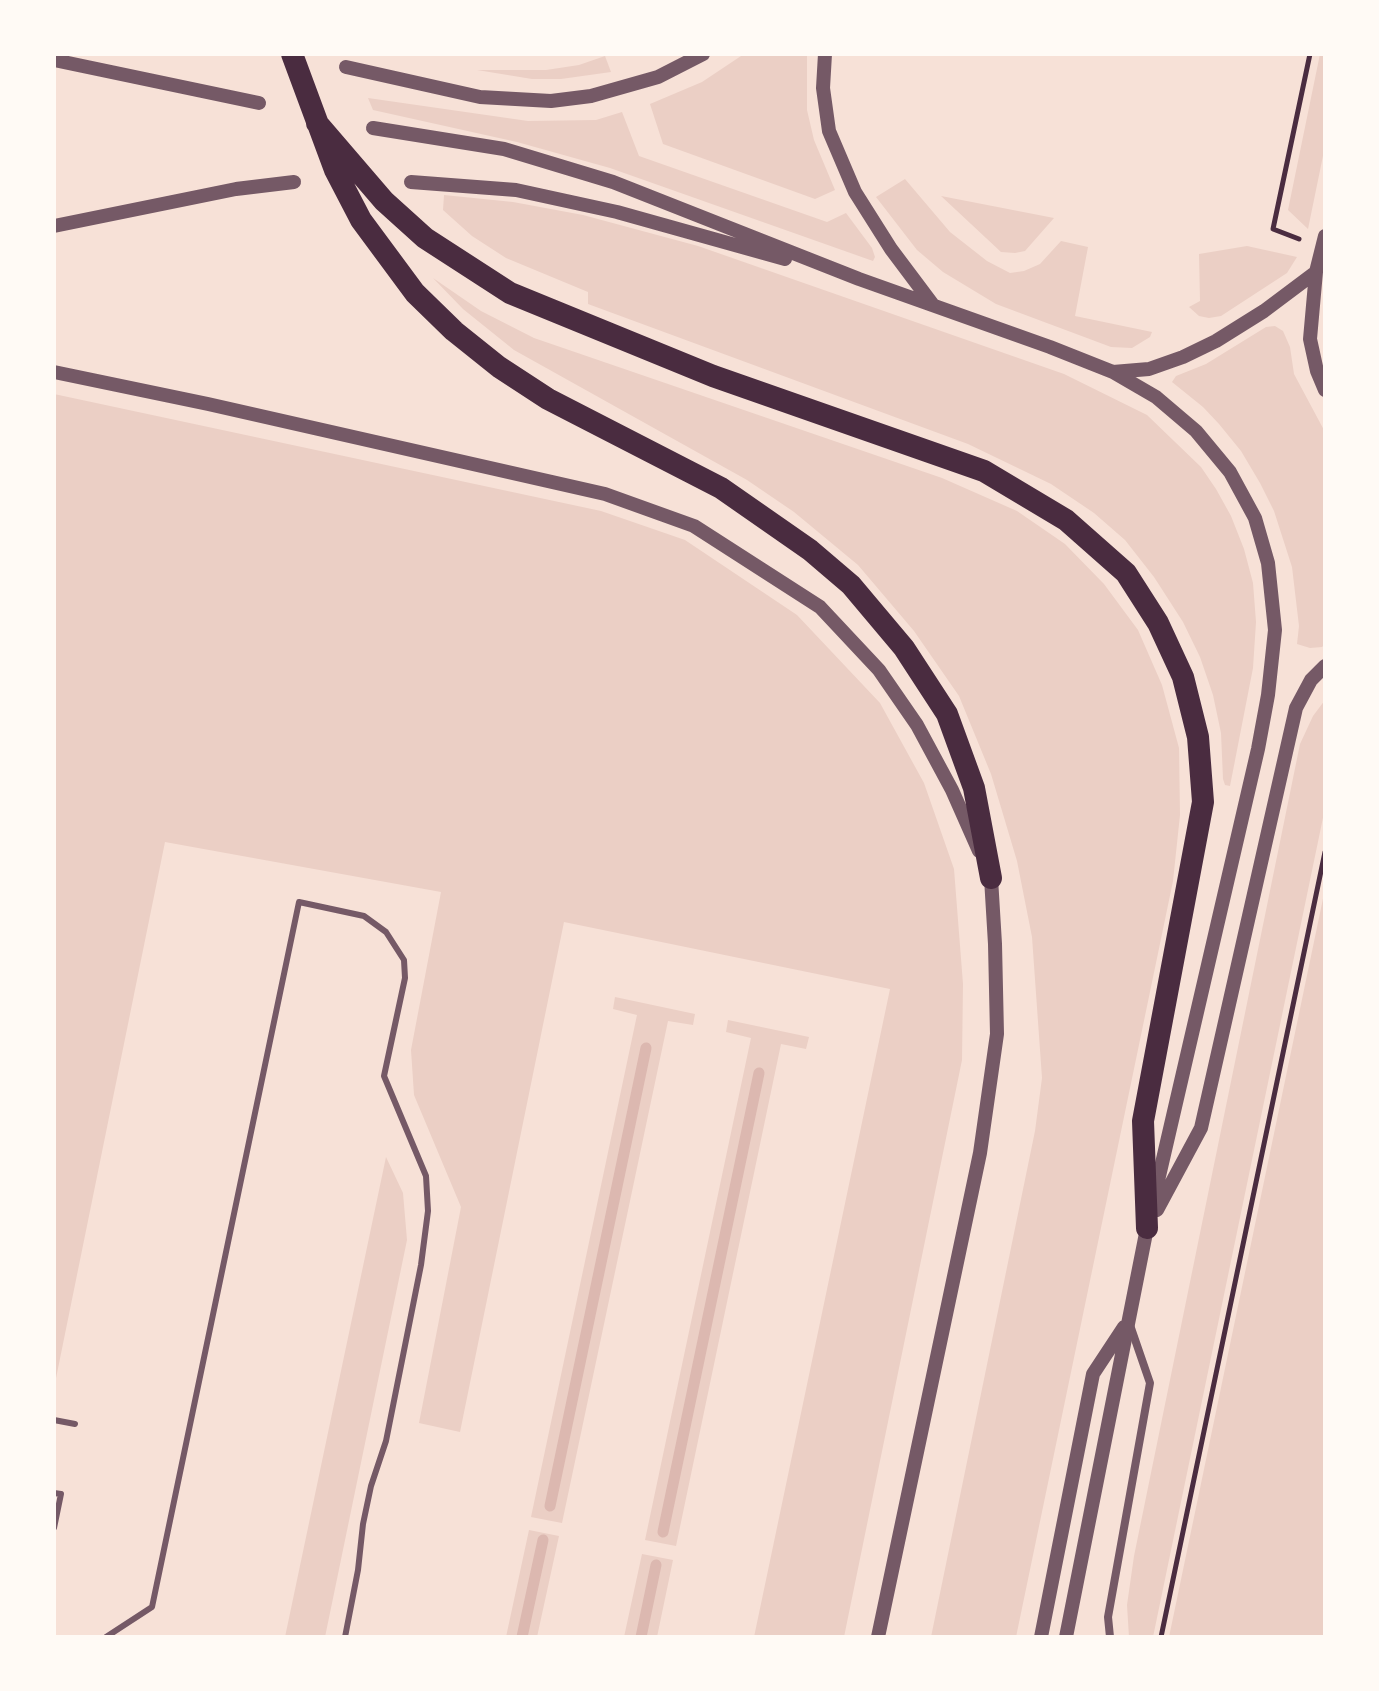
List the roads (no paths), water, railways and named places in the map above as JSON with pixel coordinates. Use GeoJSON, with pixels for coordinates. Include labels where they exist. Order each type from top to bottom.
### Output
{"type":"FeatureCollection","features":[{"type":"Feature","properties":{"kind":"highway"},"geometry":{"type":"LineString","coordinates":[[292,54],[335,170],[361,220],[415,293],[454,331],[499,367],[548,399],[721,488],[810,550],[851,585],[904,648],[947,714],[974,788],[991,878]]}},
{"type":"Feature","properties":{"kind":"highway"},"geometry":{"type":"LineString","coordinates":[[317,123],[384,201],[425,238],[510,293],[713,376],[984,471],[1066,520],[1126,573],[1158,623],[1183,677],[1198,737],[1203,802],[1143,1121],[1147,1228]]}},
{"type":"Feature","properties":{"kind":"street"},"geometry":{"type":"LineString","coordinates":[[346,67],[480,97],[551,101],[591,96],[658,77],[703,54]]}},
{"type":"Feature","properties":{"kind":"street"},"geometry":{"type":"LineString","coordinates":[[825,54],[823,88],[829,131],[855,192],[891,249],[933,305]]}},
{"type":"Feature","properties":{"kind":"street"},"geometry":{"type":"LineString","coordinates":[[54,60],[259,103]]}},
{"type":"Feature","properties":{"kind":"street"},"geometry":{"type":"LineString","coordinates":[[373,128],[504,149],[613,182],[859,279],[1113,372],[1156,397],[1196,431],[1230,472],[1255,518],[1268,563],[1275,630],[1268,695],[1147,1228],[1066,1636]]}},
{"type":"Feature","properties":{"kind":"street"},"geometry":{"type":"LineString","coordinates":[[54,226],[236,189],[294,182]]}},
{"type":"Feature","properties":{"kind":"street"},"geometry":{"type":"LineString","coordinates":[[411,182],[516,190],[617,212],[859,279]]}},
{"type":"Feature","properties":{"kind":"street"},"geometry":{"type":"LineString","coordinates":[[1325,236],[1316,272],[1310,339],[1325,390]]}},
{"type":"Feature","properties":{"kind":"street"},"geometry":{"type":"LineString","coordinates":[[1113,372],[1149,369],[1194,352],[1264,311],[1316,272]]}},
{"type":"Feature","properties":{"kind":"street"},"geometry":{"type":"LineString","coordinates":[[54,372],[605,494],[694,526],[820,607],[879,670],[917,725],[952,790],[991,878],[997,1034],[980,1153],[878,1637]]}},
{"type":"Feature","properties":{"kind":"street"},"geometry":{"type":"LineString","coordinates":[[1147,1228],[1201,1128],[1296,708],[1311,680],[1325,666]]}},
{"type":"Feature","properties":{"kind":"street"},"geometry":{"type":"LineString","coordinates":[[1041,1637],[1093,1374],[1128,1320]]}},
{"type":"Feature","properties":{"kind":"street"},"geometry":{"type":"LineString","coordinates":[[1110,1637],[1108,1617],[1150,1383],[1128,1320]]}},
{"type":"Feature","properties":{"kind":"lane"},"geometry":{"type":"LineString","coordinates":[[106,1637],[152,1607],[299,902],[364,916],[386,932],[404,960],[405,978],[384,1076],[426,1176],[428,1211],[421,1265],[386,1441],[371,1486],[363,1524],[345,1637]]}},
{"type":"Feature","properties":{"kind":"lane"},"geometry":{"type":"LineString","coordinates":[[54,1420],[75,1424]]}},
{"type":"Feature","properties":{"kind":"lane"},"geometry":{"type":"LineString","coordinates":[[54,1528],[57,1493]]}},
{"type":"Feature","properties":{"kind":"waterway"},"geometry":{"type":"LineString","coordinates":[[550,1506],[646,1048]]}},
{"type":"Feature","properties":{"kind":"waterway"},"geometry":{"type":"LineString","coordinates":[[663,1532],[759,1073]]}},
{"type":"Feature","properties":{"kind":"waterway"},"geometry":{"type":"LineString","coordinates":[[522,1637],[543,1540]]}},
{"type":"Feature","properties":{"kind":"waterway"},"geometry":{"type":"LineString","coordinates":[[641,1637],[656,1565]]}}]}
